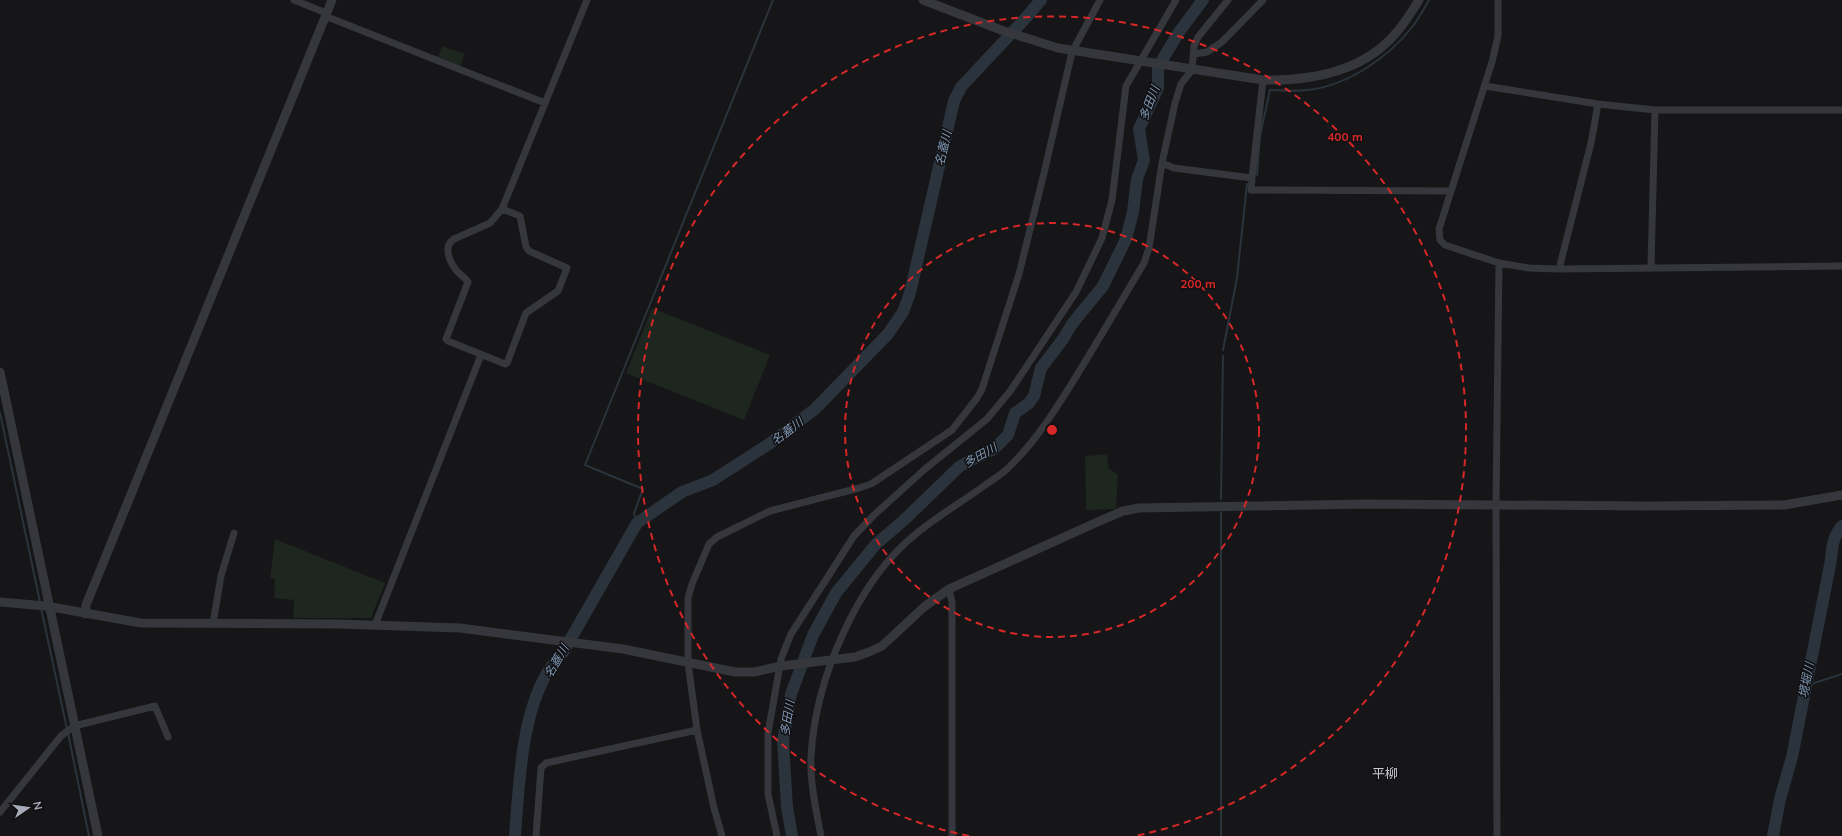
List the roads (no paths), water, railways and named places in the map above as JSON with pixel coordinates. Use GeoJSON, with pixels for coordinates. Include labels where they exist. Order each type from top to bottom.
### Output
{"type":"FeatureCollection","features":[{"type":"Feature","properties":{"kind":"street"},"geometry":{"type":"LineString","coordinates":[[294,0],[545,103]]}},
{"type":"Feature","properties":{"kind":"street"},"geometry":{"type":"LineString","coordinates":[[83,613],[322,12],[332,0]]}},
{"type":"Feature","properties":{"kind":"street"},"geometry":{"type":"LineString","coordinates":[[502,209],[520,216],[524,243],[529,251],[567,268],[558,291],[526,313],[507,363],[502,364],[446,339],[468,282],[452,264],[448,246],[454,239],[490,223],[502,209],[587,0]]}},
{"type":"Feature","properties":{"kind":"street"},"geometry":{"type":"LineString","coordinates":[[923,0],[1001,30],[1072,52],[1263,80],[1307,79],[1326,75],[1355,64],[1382,47],[1395,34],[1419,0]]}},
{"type":"Feature","properties":{"kind":"street"},"geometry":{"type":"LineString","coordinates":[[722,836],[697,730],[688,663],[689,593],[709,544],[713,540],[770,510],[871,484],[952,430],[977,398],[982,389],[1019,274],[1072,52],[1100,0]]}},
{"type":"Feature","properties":{"kind":"street"},"geometry":{"type":"LineString","coordinates":[[783,666],[781,659],[792,634],[854,536],[873,516],[925,469],[987,419],[1011,390],[1076,292],[1102,238],[1112,200],[1126,86],[1144,63],[1176,0]]}},
{"type":"Feature","properties":{"kind":"street"},"geometry":{"type":"LineString","coordinates":[[821,836],[813,792],[811,758],[818,704],[831,660],[844,632],[861,599],[882,567],[916,533],[1010,467],[1042,430],[1090,355],[1144,263],[1149,248],[1162,163],[1175,103],[1181,84],[1189,70],[1194,54],[1194,46],[1198,38],[1228,0]]}},
{"type":"Feature","properties":{"kind":"street"},"geometry":{"type":"LineString","coordinates":[[1194,54],[1207,52],[1222,42],[1263,0]]}},
{"type":"Feature","properties":{"kind":"street"},"geometry":{"type":"LineString","coordinates":[[1498,0],[1498,36],[1485,86],[1439,229],[1440,240],[1445,245],[1499,263],[1529,268],[1842,266]]}},
{"type":"Feature","properties":{"kind":"street"},"geometry":{"type":"LineString","coordinates":[[1263,80],[1251,190],[1451,191]]}},
{"type":"Feature","properties":{"kind":"street"},"geometry":{"type":"LineString","coordinates":[[1485,86],[1598,104],[1655,110],[1842,110]]}},
{"type":"Feature","properties":{"kind":"street"},"geometry":{"type":"LineString","coordinates":[[1559,269],[1591,143],[1598,104]]}},
{"type":"Feature","properties":{"kind":"street"},"geometry":{"type":"LineString","coordinates":[[1651,267],[1655,110]]}},
{"type":"Feature","properties":{"kind":"street"},"geometry":{"type":"LineString","coordinates":[[1162,163],[1174,168],[1252,178]]}},
{"type":"Feature","properties":{"kind":"street"},"geometry":{"type":"LineString","coordinates":[[1497,836],[1496,503],[1499,263]]}},
{"type":"Feature","properties":{"kind":"street"},"geometry":{"type":"LineString","coordinates":[[375,625],[481,355]]}},
{"type":"Feature","properties":{"kind":"street"},"geometry":{"type":"LineString","coordinates":[[0,372],[72,727],[98,836]]}},
{"type":"Feature","properties":{"kind":"street"},"geometry":{"type":"LineString","coordinates":[[0,602],[33,604],[141,622],[375,625],[460,628],[623,649],[735,672],[754,672],[783,666],[855,658],[882,646],[924,607],[949,589],[1123,511],[1139,508],[1496,503],[1647,506],[1784,504],[1842,494]]}},
{"type":"Feature","properties":{"kind":"street"},"geometry":{"type":"LineString","coordinates":[[213,624],[221,576],[234,533]]}},
{"type":"Feature","properties":{"kind":"street"},"geometry":{"type":"LineString","coordinates":[[949,589],[952,602],[952,836]]}},
{"type":"Feature","properties":{"kind":"street"},"geometry":{"type":"LineString","coordinates":[[777,836],[768,794],[768,733],[779,671],[783,666]]}},
{"type":"Feature","properties":{"kind":"street"},"geometry":{"type":"LineString","coordinates":[[0,812],[61,736],[72,727],[155,706],[168,737]]}},
{"type":"Feature","properties":{"kind":"street"},"geometry":{"type":"LineString","coordinates":[[536,836],[541,768],[546,763],[697,730]]}},
{"type":"Feature","properties":{"kind":"waterway"},"geometry":{"type":"LineString","coordinates":[[637,523],[634,513],[643,489],[585,465],[773,0]]}},
{"type":"Feature","properties":{"kind":"waterway","name":"名蓋川"},"geometry":{"type":"LineString","coordinates":[[515,836],[523,752],[532,710],[538,691],[552,665],[562,654],[637,523],[682,492],[713,480],[769,444],[815,409],[888,334],[903,312],[910,293],[954,101],[961,87],[1041,0]]}},
{"type":"Feature","properties":{"kind":"waterway","name":"多田川"},"geometry":{"type":"LineString","coordinates":[[792,836],[787,807],[783,741],[791,694],[813,635],[836,593],[876,544],[903,521],[960,466],[994,449],[1008,435],[1015,413],[1029,403],[1034,396],[1041,368],[1063,339],[1072,324],[1103,286],[1126,239],[1133,212],[1137,179],[1144,160],[1139,129],[1158,88],[1158,67],[1179,32],[1203,0]]}},
{"type":"Feature","properties":{"kind":"waterway"},"geometry":{"type":"LineString","coordinates":[[1257,175],[1260,136],[1270,90],[1307,90],[1337,83],[1352,76],[1366,68],[1392,49],[1415,23],[1429,0]]}},
{"type":"Feature","properties":{"kind":"waterway"},"geometry":{"type":"LineString","coordinates":[[1223,350],[1237,278],[1247,184]]}},
{"type":"Feature","properties":{"kind":"waterway"},"geometry":{"type":"LineString","coordinates":[[1221,499],[1223,356]]}},
{"type":"Feature","properties":{"kind":"waterway"},"geometry":{"type":"LineString","coordinates":[[0,413],[40,602]]}},
{"type":"Feature","properties":{"kind":"waterway"},"geometry":{"type":"LineString","coordinates":[[1221,512],[1221,836]]}},
{"type":"Feature","properties":{"kind":"waterway","name":"境堀川"},"geometry":{"type":"LineString","coordinates":[[1773,836],[1780,799],[1792,757],[1834,542],[1842,526]]}},
{"type":"Feature","properties":{"kind":"waterway"},"geometry":{"type":"LineString","coordinates":[[41,608],[67,729]]}},
{"type":"Feature","properties":{"kind":"waterway"},"geometry":{"type":"LineString","coordinates":[[1805,686],[1842,674]]}},
{"type":"Feature","properties":{"kind":"waterway"},"geometry":{"type":"LineString","coordinates":[[68,733],[89,836]]}},
{"type":"Feature","properties":{"kind":"district","name":"平柳"},"geometry":{"type":"Point","coordinates":[1385,773]}}]}
